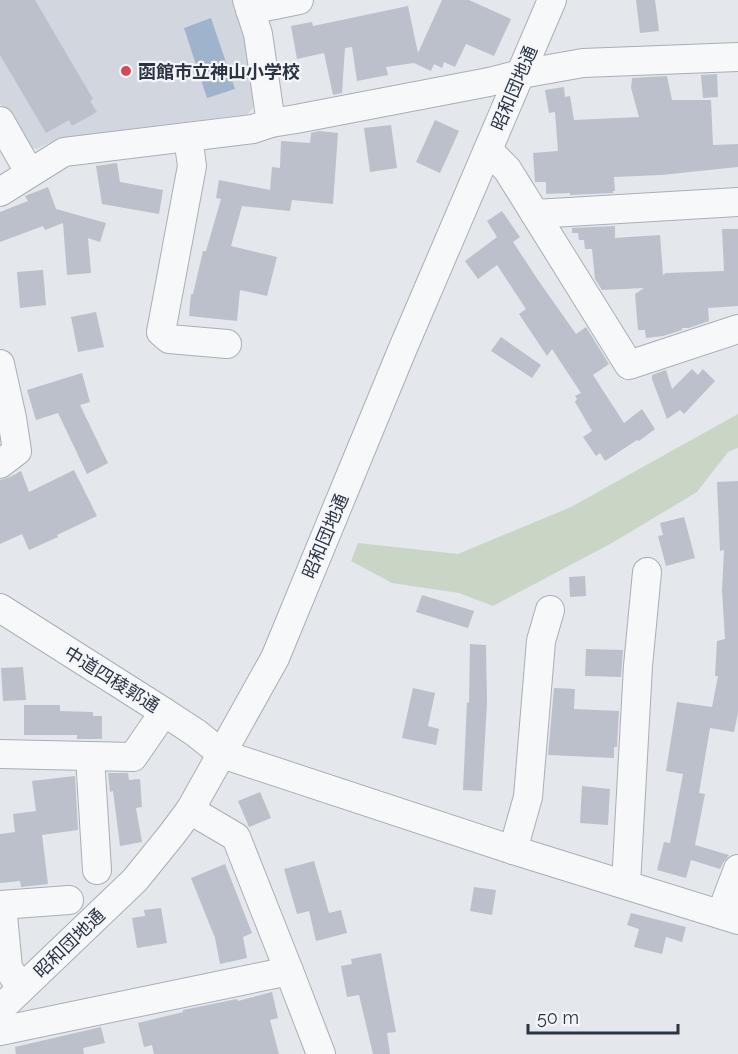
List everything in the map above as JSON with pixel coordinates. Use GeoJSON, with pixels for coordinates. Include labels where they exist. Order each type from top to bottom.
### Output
{"type":"FeatureCollection","features":[{"type":"Feature","properties":{"kind":"street"},"geometry":{"type":"LineString","coordinates":[[271,123],[258,34],[248,5],[299,0]]}},
{"type":"Feature","properties":{"kind":"street","name":"昭和団地通"},"geometry":{"type":"LineString","coordinates":[[0,1009],[135,880],[190,810],[222,754],[274,658],[552,0]]}},
{"type":"Feature","properties":{"kind":"street"},"geometry":{"type":"LineString","coordinates":[[0,192],[64,152],[253,129],[271,123],[583,63],[738,57]]}},
{"type":"Feature","properties":{"kind":"street"},"geometry":{"type":"LineString","coordinates":[[0,121],[24,163]]}},
{"type":"Feature","properties":{"kind":"street"},"geometry":{"type":"LineString","coordinates":[[188,136],[192,166],[162,332],[169,339],[227,344]]}},
{"type":"Feature","properties":{"kind":"street"},"geometry":{"type":"LineString","coordinates":[[488,150],[507,169],[629,365],[738,329]]}},
{"type":"Feature","properties":{"kind":"street"},"geometry":{"type":"LineString","coordinates":[[535,214],[738,202]]}},
{"type":"Feature","properties":{"kind":"street"},"geometry":{"type":"LineString","coordinates":[[0,364],[18,451],[0,464]]}},
{"type":"Feature","properties":{"kind":"street"},"geometry":{"type":"LineString","coordinates":[[626,884],[638,666],[647,572]]}},
{"type":"Feature","properties":{"kind":"street","name":"中道四稜郭通"},"geometry":{"type":"LineString","coordinates":[[0,608],[196,733],[222,754]]}},
{"type":"Feature","properties":{"kind":"street"},"geometry":{"type":"LineString","coordinates":[[513,850],[528,798],[541,641],[550,610]]}},
{"type":"Feature","properties":{"kind":"street"},"geometry":{"type":"LineString","coordinates":[[0,754],[134,757],[164,712]]}},
{"type":"Feature","properties":{"kind":"street"},"geometry":{"type":"LineString","coordinates":[[222,754],[513,850],[729,917],[738,869]]}},
{"type":"Feature","properties":{"kind":"street"},"geometry":{"type":"LineString","coordinates":[[90,757],[97,870]]}},
{"type":"Feature","properties":{"kind":"street"},"geometry":{"type":"LineString","coordinates":[[190,810],[236,837],[321,1054]]}},
{"type":"Feature","properties":{"kind":"street"},"geometry":{"type":"LineString","coordinates":[[21,988],[8,968],[1,905],[69,900]]}},
{"type":"Feature","properties":{"kind":"street"},"geometry":{"type":"LineString","coordinates":[[0,1031],[290,971]]}},
{"type":"Feature","properties":{"kind":"shaded area","name":"函館市立神山小学校"},"geometry":{"type":"Polygon","coordinates":[[[0,0],[235,0],[247,40],[257,102],[248,114],[59,138],[37,149],[26,147],[0,103],[0,0]]]}},
{"type":"Feature","properties":{"kind":"green space"},"geometry":{"type":"Polygon","coordinates":[[[738,414],[738,448],[728,452],[697,492],[612,543],[493,606],[459,593],[392,583],[351,561],[358,543],[458,554],[571,507],[738,414]]]}},
{"type":"Feature","properties":{"kind":"water"},"geometry":{"type":"Polygon","coordinates":[[[211,18],[235,89],[207,98],[184,28],[211,18]]]}},
{"type":"Feature","properties":{"kind":"building"},"geometry":{"type":"Polygon","coordinates":[[[0,0],[35,0],[93,99],[90,101],[97,112],[72,126],[69,120],[46,133],[0,55],[0,0]]]}},
{"type":"Feature","properties":{"kind":"building"},"geometry":{"type":"Polygon","coordinates":[[[442,0],[469,0],[511,19],[494,56],[466,44],[455,67],[444,62],[442,68],[434,64],[431,71],[414,63],[386,67],[388,75],[357,81],[352,47],[345,48],[342,93],[333,95],[324,53],[297,59],[291,26],[312,22],[313,26],[408,6],[418,53],[442,0]]]}},
{"type":"Feature","properties":{"kind":"building"},"geometry":{"type":"Polygon","coordinates":[[[636,0],[655,0],[659,31],[640,33],[636,0]]]}},
{"type":"Feature","properties":{"kind":"building"},"geometry":{"type":"Polygon","coordinates":[[[717,74],[718,97],[703,98],[701,75],[717,74]]]}},
{"type":"Feature","properties":{"kind":"building"},"geometry":{"type":"Polygon","coordinates":[[[667,76],[672,100],[711,100],[713,145],[738,144],[738,167],[614,177],[615,191],[613,193],[546,194],[546,182],[535,182],[533,153],[558,151],[555,112],[549,113],[545,90],[564,87],[565,97],[570,96],[574,120],[639,117],[631,88],[632,78],[667,76]]]}},
{"type":"Feature","properties":{"kind":"building"},"geometry":{"type":"Polygon","coordinates":[[[435,120],[459,131],[440,173],[416,162],[435,120]]]}},
{"type":"Feature","properties":{"kind":"building"},"geometry":{"type":"Polygon","coordinates":[[[391,125],[397,168],[370,172],[364,128],[391,125]]]}},
{"type":"Feature","properties":{"kind":"building"},"geometry":{"type":"Polygon","coordinates":[[[319,131],[338,133],[333,204],[292,200],[290,211],[242,206],[231,246],[277,257],[267,296],[240,290],[237,321],[189,316],[191,294],[193,294],[203,251],[206,251],[221,199],[216,198],[219,180],[270,190],[272,167],[280,168],[281,141],[310,143],[311,133],[319,131]]]}},
{"type":"Feature","properties":{"kind":"building"},"geometry":{"type":"Polygon","coordinates":[[[117,163],[120,182],[163,190],[159,214],[102,204],[96,166],[117,163]]]}},
{"type":"Feature","properties":{"kind":"building"},"geometry":{"type":"Polygon","coordinates":[[[48,187],[56,209],[106,223],[100,242],[88,238],[91,273],[67,275],[63,223],[45,230],[43,226],[0,242],[0,212],[28,201],[25,196],[48,187]]]}},
{"type":"Feature","properties":{"kind":"building"},"geometry":{"type":"Polygon","coordinates":[[[502,211],[520,237],[513,242],[538,280],[576,334],[586,327],[609,364],[593,375],[624,423],[642,409],[655,429],[605,461],[600,453],[596,456],[583,437],[592,431],[575,402],[577,399],[575,396],[581,393],[552,349],[547,356],[519,314],[526,309],[497,265],[478,279],[465,261],[497,237],[487,221],[502,211]]]}},
{"type":"Feature","properties":{"kind":"building"},"geometry":{"type":"Polygon","coordinates":[[[615,226],[615,238],[660,235],[663,275],[724,271],[722,229],[738,229],[738,306],[708,308],[709,321],[663,336],[646,338],[645,330],[638,330],[635,294],[644,288],[602,290],[595,279],[592,249],[585,249],[584,240],[579,240],[578,233],[572,233],[572,228],[615,226]]]}},
{"type":"Feature","properties":{"kind":"building"},"geometry":{"type":"Polygon","coordinates":[[[43,270],[46,305],[20,308],[17,272],[43,270]]]}},
{"type":"Feature","properties":{"kind":"building"},"geometry":{"type":"Polygon","coordinates":[[[96,312],[104,347],[78,352],[71,317],[96,312]]]}},
{"type":"Feature","properties":{"kind":"building"},"geometry":{"type":"Polygon","coordinates":[[[501,337],[541,365],[532,378],[491,351],[501,337]]]}},
{"type":"Feature","properties":{"kind":"building"},"geometry":{"type":"Polygon","coordinates":[[[692,369],[698,375],[703,369],[715,381],[684,414],[680,410],[667,419],[652,375],[666,370],[672,389],[692,369]]]}},
{"type":"Feature","properties":{"kind":"building"},"geometry":{"type":"Polygon","coordinates":[[[82,373],[90,402],[80,405],[108,463],[87,474],[58,413],[36,420],[27,390],[82,373]]]}},
{"type":"Feature","properties":{"kind":"building"},"geometry":{"type":"Polygon","coordinates":[[[74,470],[97,516],[29,550],[22,534],[0,544],[0,480],[21,471],[29,492],[74,470]]]}},
{"type":"Feature","properties":{"kind":"building"},"geometry":{"type":"Polygon","coordinates":[[[738,481],[738,713],[734,732],[710,728],[699,793],[705,794],[695,845],[729,855],[720,869],[691,860],[686,878],[657,870],[664,842],[670,843],[683,774],[666,771],[677,702],[712,707],[718,676],[715,676],[717,641],[725,639],[722,591],[724,550],[720,551],[717,482],[738,481]]]}},
{"type":"Feature","properties":{"kind":"building"},"geometry":{"type":"Polygon","coordinates":[[[684,517],[695,558],[666,566],[658,536],[663,535],[660,523],[684,517]]]}},
{"type":"Feature","properties":{"kind":"building"},"geometry":{"type":"Polygon","coordinates":[[[585,576],[586,596],[570,597],[569,577],[585,576]]]}},
{"type":"Feature","properties":{"kind":"building"},"geometry":{"type":"Polygon","coordinates":[[[422,595],[474,611],[468,628],[416,612],[422,595]]]}},
{"type":"Feature","properties":{"kind":"building"},"geometry":{"type":"Polygon","coordinates":[[[470,644],[486,645],[487,703],[482,791],[463,790],[467,702],[469,703],[470,644]]]}},
{"type":"Feature","properties":{"kind":"building"},"geometry":{"type":"Polygon","coordinates":[[[586,649],[623,650],[621,677],[585,676],[586,649]]]}},
{"type":"Feature","properties":{"kind":"building"},"geometry":{"type":"Polygon","coordinates":[[[23,667],[26,700],[3,701],[1,668],[23,667]]]}},
{"type":"Feature","properties":{"kind":"building"},"geometry":{"type":"Polygon","coordinates":[[[413,688],[435,693],[428,726],[439,729],[436,745],[402,738],[413,688]]]}},
{"type":"Feature","properties":{"kind":"building"},"geometry":{"type":"Polygon","coordinates":[[[554,688],[575,689],[574,709],[619,711],[617,747],[614,747],[614,758],[548,755],[554,688]]]}},
{"type":"Feature","properties":{"kind":"building"},"geometry":{"type":"Polygon","coordinates":[[[24,705],[60,705],[60,711],[93,712],[93,716],[102,716],[102,739],[77,739],[77,735],[24,735],[24,705]]]}},
{"type":"Feature","properties":{"kind":"building"},"geometry":{"type":"Polygon","coordinates":[[[108,773],[128,773],[129,780],[140,779],[142,807],[136,808],[142,842],[120,846],[113,791],[110,792],[108,773]]]}},
{"type":"Feature","properties":{"kind":"building"},"geometry":{"type":"Polygon","coordinates":[[[75,776],[78,830],[42,835],[48,884],[21,887],[20,881],[0,883],[0,834],[15,832],[13,814],[36,811],[32,781],[75,776]]]}},
{"type":"Feature","properties":{"kind":"building"},"geometry":{"type":"Polygon","coordinates":[[[582,786],[610,789],[608,825],[580,823],[582,786]]]}},
{"type":"Feature","properties":{"kind":"building"},"geometry":{"type":"Polygon","coordinates":[[[260,792],[271,818],[249,827],[238,801],[260,792]]]}},
{"type":"Feature","properties":{"kind":"building"},"geometry":{"type":"Polygon","coordinates":[[[314,861],[329,913],[341,910],[347,933],[316,941],[309,911],[297,914],[284,869],[314,861]]]}},
{"type":"Feature","properties":{"kind":"building"},"geometry":{"type":"Polygon","coordinates":[[[225,864],[252,933],[243,937],[247,958],[220,964],[215,938],[191,878],[225,864]]]}},
{"type":"Feature","properties":{"kind":"building"},"geometry":{"type":"Polygon","coordinates":[[[474,887],[496,890],[492,915],[470,911],[474,887]]]}},
{"type":"Feature","properties":{"kind":"building"},"geometry":{"type":"Polygon","coordinates":[[[161,908],[167,943],[137,948],[132,918],[145,916],[144,910],[161,908]]]}},
{"type":"Feature","properties":{"kind":"building"},"geometry":{"type":"Polygon","coordinates":[[[631,913],[686,927],[682,942],[666,937],[662,954],[634,947],[639,929],[627,925],[631,913]]]}},
{"type":"Feature","properties":{"kind":"building"},"geometry":{"type":"Polygon","coordinates":[[[381,953],[396,1032],[387,1033],[390,1054],[373,1054],[359,995],[347,997],[341,966],[352,964],[351,959],[381,953]]]}},
{"type":"Feature","properties":{"kind":"building"},"geometry":{"type":"Polygon","coordinates":[[[272,992],[278,1018],[270,1020],[279,1054],[154,1054],[152,1045],[144,1047],[138,1023],[183,1012],[183,1010],[237,999],[238,1001],[272,992]]]}},
{"type":"Feature","properties":{"kind":"building"},"geometry":{"type":"Polygon","coordinates":[[[101,1027],[105,1043],[83,1048],[84,1054],[16,1054],[15,1047],[101,1027]]]}},
{"type":"Feature","properties":{"kind":"place","name":"函館市立神山小学校"},"geometry":{"type":"Point","coordinates":[126,71]}}]}
